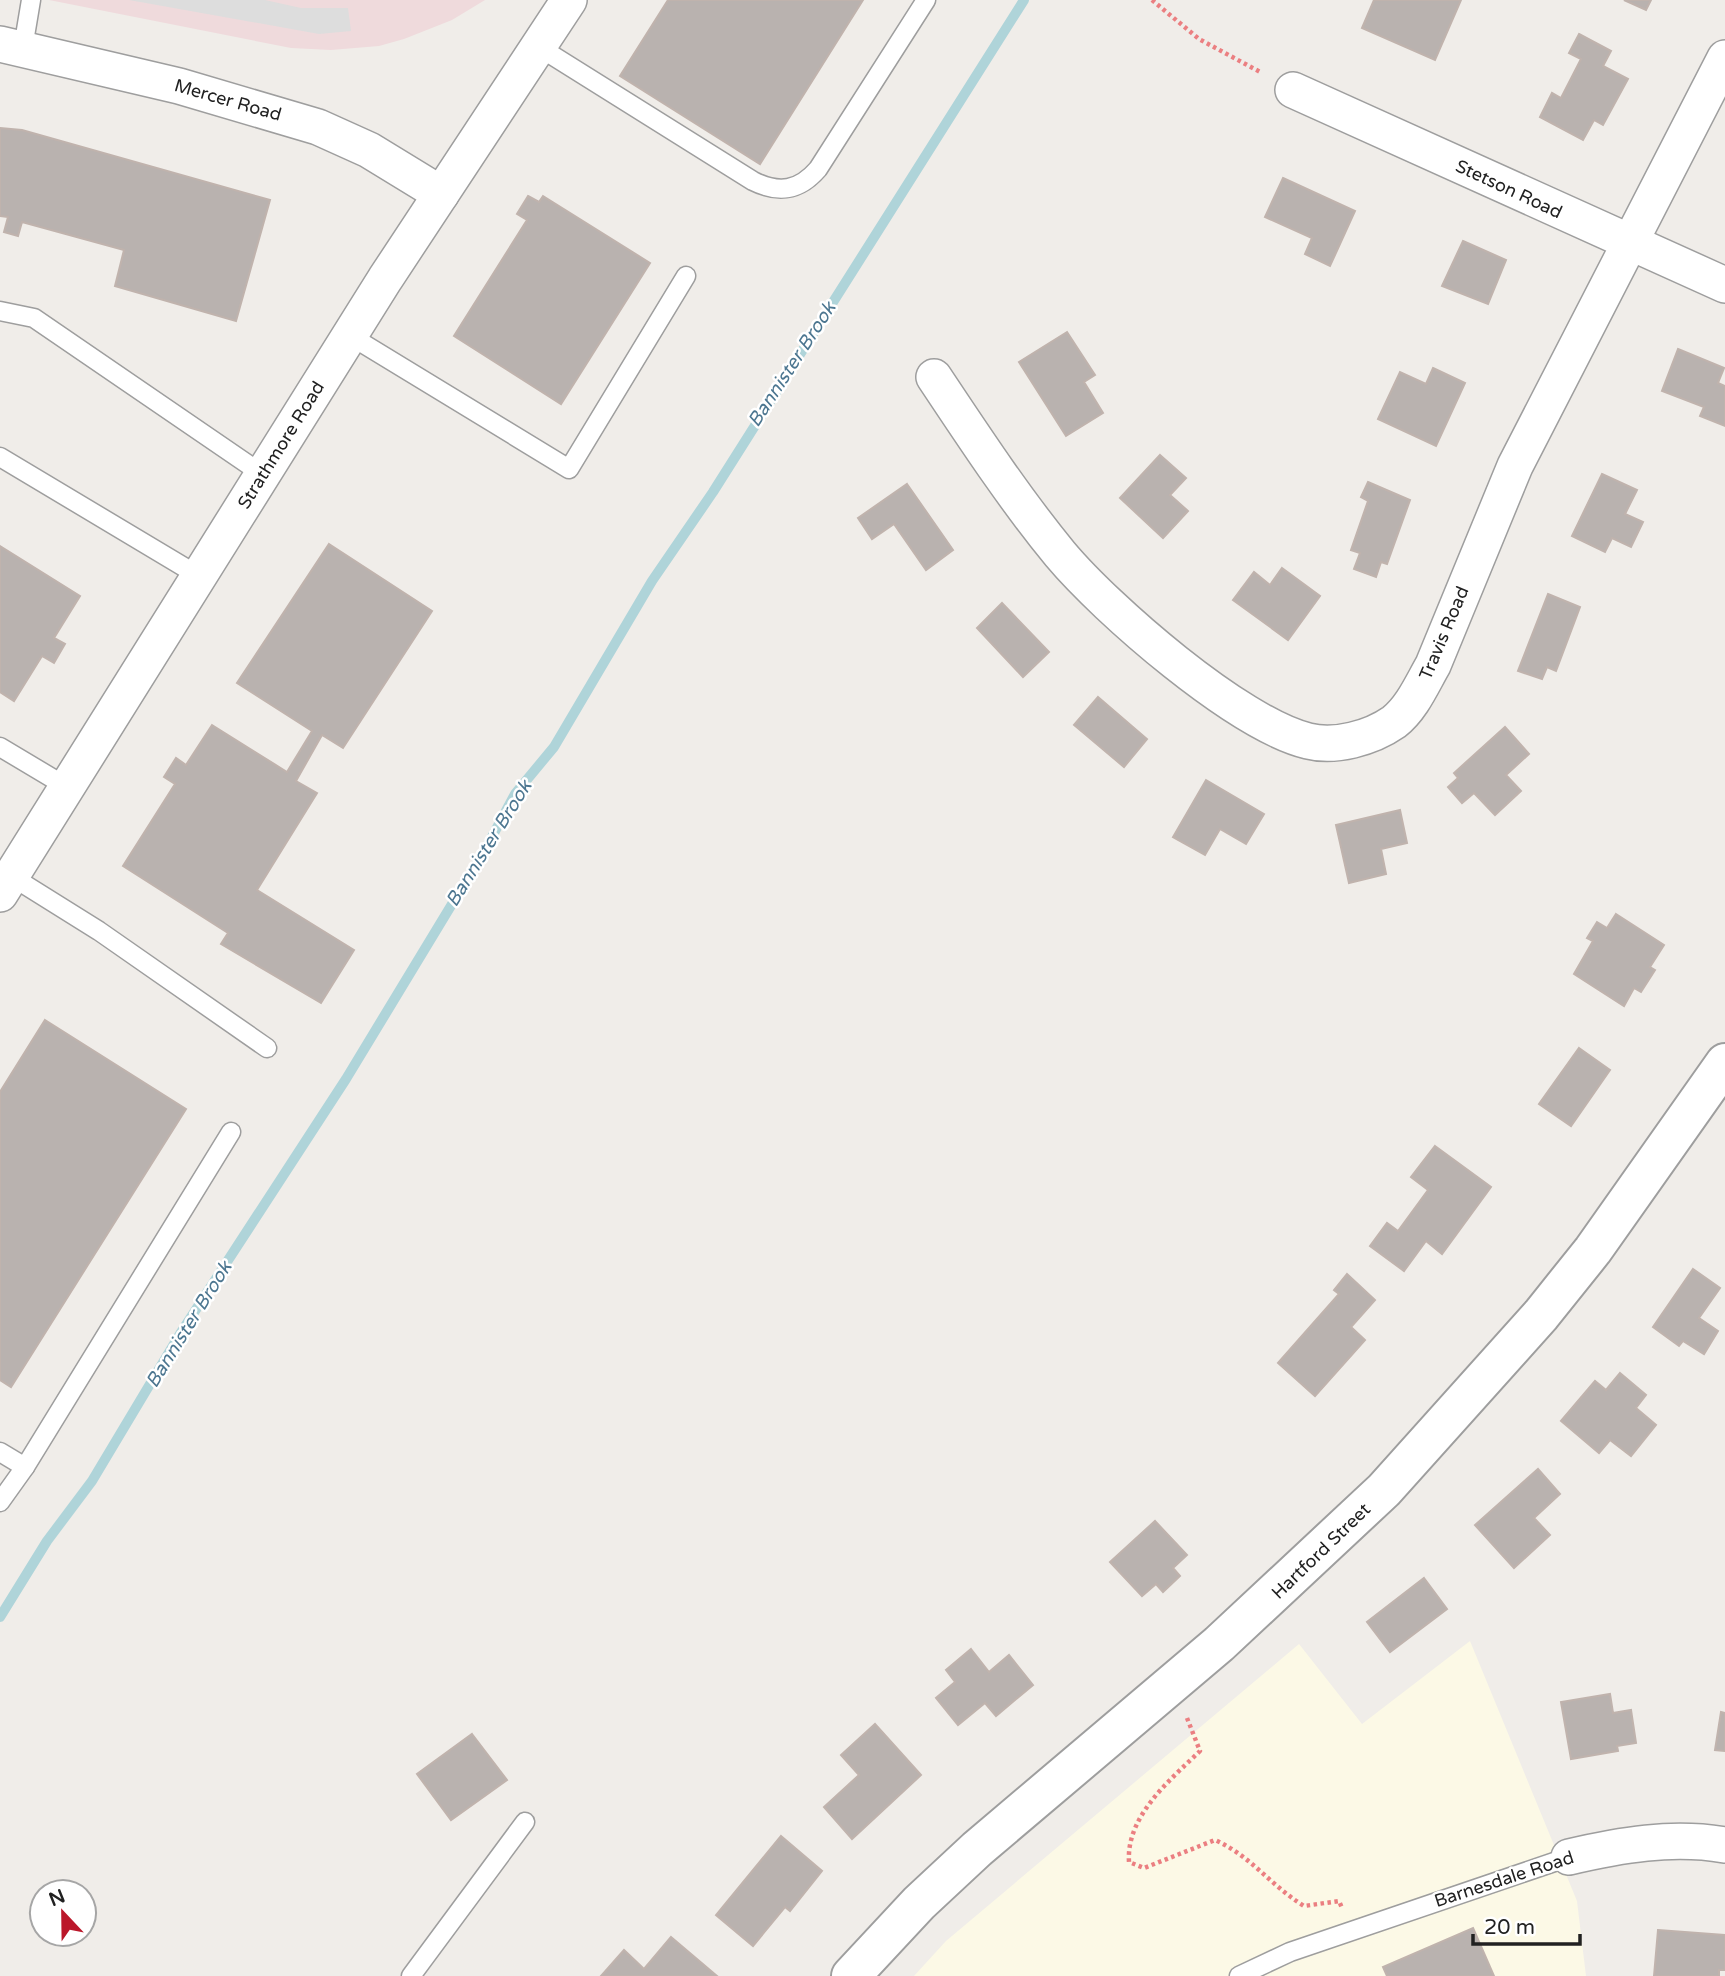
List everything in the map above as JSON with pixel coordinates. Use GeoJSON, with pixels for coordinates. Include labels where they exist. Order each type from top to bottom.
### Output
{"type":"FeatureCollection","features":[{"type":"Feature","properties":{"kind":"street","name":"Strathmore Road"},"geometry":{"type":"LineString","coordinates":[[6,885],[349,335],[569,0]]}},
{"type":"Feature","properties":{"kind":"street","name":"Mercer Road"},"geometry":{"type":"LineString","coordinates":[[11,46],[189,89],[318,127],[369,150],[441,194]]}},
{"type":"Feature","properties":{"kind":"street","name":"Travis Road"},"geometry":{"type":"LineString","coordinates":[[934,377],[1027,512],[1063,556],[1136,629],[1212,688],[1286,735],[1311,742],[1337,744],[1368,735],[1394,721],[1416,695],[1433,665],[1515,466],[1725,58]]}},
{"type":"Feature","properties":{"kind":"street","name":"Stetson Road"},"geometry":{"type":"LineString","coordinates":[[1293,90],[1629,244],[1725,285]]}},
{"type":"Feature","properties":{"kind":"street","name":"Hartford Street"},"geometry":{"type":"LineString","coordinates":[[852,1976],[919,1903],[977,1849],[1166,1689],[1332,1542],[1384,1490],[1491,1374],[1593,1250],[1725,1063]]}},
{"type":"Feature","properties":{"kind":"street","name":"Barnesdale Road"},"geometry":{"type":"LineString","coordinates":[[1569,1857],[1617,1846],[1664,1841],[1725,1845]]}},
{"type":"Feature","properties":{"kind":"lane"},"geometry":{"type":"LineString","coordinates":[[11,46],[32,0]]}},
{"type":"Feature","properties":{"kind":"lane"},"geometry":{"type":"LineString","coordinates":[[539,47],[753,181],[764,186],[788,189],[799,186],[818,169],[926,0]]}},
{"type":"Feature","properties":{"kind":"lane"},"geometry":{"type":"LineString","coordinates":[[349,335],[569,469],[687,276]]}},
{"type":"Feature","properties":{"kind":"lane"},"geometry":{"type":"LineString","coordinates":[[0,311],[34,318],[262,474]]}},
{"type":"Feature","properties":{"kind":"lane"},"geometry":{"type":"LineString","coordinates":[[0,457],[199,576]]}},
{"type":"Feature","properties":{"kind":"lane"},"geometry":{"type":"LineString","coordinates":[[0,747],[67,787]]}},
{"type":"Feature","properties":{"kind":"lane"},"geometry":{"type":"LineString","coordinates":[[6,885],[99,931],[267,1048]]}},
{"type":"Feature","properties":{"kind":"lane"},"geometry":{"type":"LineString","coordinates":[[0,1502],[25,1467],[231,1132]]}},
{"type":"Feature","properties":{"kind":"lane"},"geometry":{"type":"LineString","coordinates":[[0,1452],[25,1467]]}},
{"type":"Feature","properties":{"kind":"lane"},"geometry":{"type":"LineString","coordinates":[[411,1976],[525,1822]]}},
{"type":"Feature","properties":{"kind":"lane","name":"Barnesdale Road"},"geometry":{"type":"LineString","coordinates":[[1240,1976],[1290,1952],[1569,1857]]}},
{"type":"Feature","properties":{"kind":"path"},"geometry":{"type":"LineString","coordinates":[[1152,0],[1199,39],[1293,90]]}},
{"type":"Feature","properties":{"kind":"path"},"geometry":{"type":"LineString","coordinates":[[1166,1689],[1192,1724],[1200,1751],[1157,1793],[1128,1843],[1129,1862],[1144,1868],[1215,1840],[1239,1851],[1279,1891],[1304,1906],[1339,1900],[1352,1930]]}},
{"type":"Feature","properties":{"kind":"shaded area"},"geometry":{"type":"Polygon","coordinates":[[[49,0],[485,0],[452,20],[404,39],[379,46],[331,50],[291,48],[49,0]]]}},
{"type":"Feature","properties":{"kind":"shaded area"},"geometry":{"type":"Polygon","coordinates":[[[129,0],[265,0],[301,8],[348,8],[351,31],[319,34],[129,0]]]}},
{"type":"Feature","properties":{"kind":"shaded area"},"geometry":{"type":"Polygon","coordinates":[[[1470,1641],[1577,1901],[1586,1976],[914,1976],[946,1941],[1299,1644],[1362,1724],[1470,1641]]]}},
{"type":"Feature","properties":{"kind":"building"},"geometry":{"type":"Polygon","coordinates":[[[668,0],[863,0],[760,164],[620,76],[668,0]]]}},
{"type":"Feature","properties":{"kind":"building"},"geometry":{"type":"Polygon","coordinates":[[[1374,0],[1461,0],[1435,60],[1362,28],[1374,0]]]}},
{"type":"Feature","properties":{"kind":"building"},"geometry":{"type":"Polygon","coordinates":[[[1624,0],[1651,0],[1646,10],[1624,0]]]}},
{"type":"Feature","properties":{"kind":"building"},"geometry":{"type":"Polygon","coordinates":[[[1579,34],[1611,51],[1603,66],[1628,79],[1603,125],[1594,120],[1583,140],[1540,117],[1552,93],[1561,98],[1581,59],[1569,53],[1579,34]]]}},
{"type":"Feature","properties":{"kind":"building"},"geometry":{"type":"Polygon","coordinates":[[[0,128],[22,130],[270,200],[236,321],[115,286],[124,250],[22,222],[18,236],[4,232],[8,217],[0,216],[0,128]]]}},
{"type":"Feature","properties":{"kind":"building"},"geometry":{"type":"Polygon","coordinates":[[[1283,178],[1355,211],[1330,266],[1305,254],[1312,238],[1265,217],[1283,178]]]}},
{"type":"Feature","properties":{"kind":"building"},"geometry":{"type":"Polygon","coordinates":[[[528,196],[539,202],[543,196],[650,263],[561,404],[454,336],[527,220],[517,214],[528,196]]]}},
{"type":"Feature","properties":{"kind":"building"},"geometry":{"type":"Polygon","coordinates":[[[1463,241],[1506,260],[1488,304],[1442,286],[1463,241]]]}},
{"type":"Feature","properties":{"kind":"building"},"geometry":{"type":"Polygon","coordinates":[[[1067,332],[1095,375],[1084,382],[1103,413],[1066,436],[1019,362],[1067,332]]]}},
{"type":"Feature","properties":{"kind":"building"},"geometry":{"type":"Polygon","coordinates":[[[1678,349],[1724,368],[1718,383],[1725,386],[1725,426],[1700,416],[1704,407],[1662,391],[1678,349]]]}},
{"type":"Feature","properties":{"kind":"building"},"geometry":{"type":"Polygon","coordinates":[[[1433,368],[1465,383],[1436,446],[1378,419],[1400,372],[1426,384],[1433,368]]]}},
{"type":"Feature","properties":{"kind":"building"},"geometry":{"type":"Polygon","coordinates":[[[1160,455],[1186,478],[1170,495],[1188,511],[1163,538],[1120,498],[1160,455]]]}},
{"type":"Feature","properties":{"kind":"building"},"geometry":{"type":"Polygon","coordinates":[[[1602,474],[1637,490],[1625,514],[1643,522],[1631,547],[1612,538],[1605,552],[1572,536],[1602,474]]]}},
{"type":"Feature","properties":{"kind":"building"},"geometry":{"type":"Polygon","coordinates":[[[1368,482],[1410,500],[1387,564],[1381,562],[1376,577],[1354,569],[1360,553],[1351,550],[1368,501],[1361,497],[1368,482]]]}},
{"type":"Feature","properties":{"kind":"building"},"geometry":{"type":"Polygon","coordinates":[[[907,484],[953,550],[926,570],[894,524],[872,539],[858,518],[907,484]]]}},
{"type":"Feature","properties":{"kind":"building"},"geometry":{"type":"Polygon","coordinates":[[[329,544],[432,611],[343,748],[322,735],[296,781],[317,793],[257,890],[354,950],[321,1003],[221,944],[228,933],[123,866],[175,784],[164,777],[176,758],[186,765],[212,725],[287,772],[312,731],[237,683],[329,544]]]}},
{"type":"Feature","properties":{"kind":"building"},"geometry":{"type":"Polygon","coordinates":[[[0,546],[80,596],[54,638],[65,644],[54,663],[42,656],[14,701],[0,692],[0,546]]]}},
{"type":"Feature","properties":{"kind":"building"},"geometry":{"type":"Polygon","coordinates":[[[1282,568],[1320,596],[1288,640],[1233,600],[1254,572],[1270,585],[1282,568]]]}},
{"type":"Feature","properties":{"kind":"building"},"geometry":{"type":"Polygon","coordinates":[[[1548,594],[1580,607],[1556,671],[1547,667],[1542,679],[1518,671],[1548,594]]]}},
{"type":"Feature","properties":{"kind":"building"},"geometry":{"type":"Polygon","coordinates":[[[1002,603],[1049,652],[1023,677],[977,628],[1002,603]]]}},
{"type":"Feature","properties":{"kind":"building"},"geometry":{"type":"Polygon","coordinates":[[[1098,697],[1147,739],[1124,767],[1074,725],[1098,697]]]}},
{"type":"Feature","properties":{"kind":"building"},"geometry":{"type":"Polygon","coordinates":[[[1505,727],[1529,754],[1506,775],[1521,791],[1495,815],[1474,793],[1462,803],[1448,787],[1458,778],[1454,773],[1505,727]]]}},
{"type":"Feature","properties":{"kind":"building"},"geometry":{"type":"Polygon","coordinates":[[[1206,780],[1264,814],[1246,844],[1220,829],[1205,855],[1173,837],[1206,780]]]}},
{"type":"Feature","properties":{"kind":"building"},"geometry":{"type":"Polygon","coordinates":[[[1400,810],[1407,843],[1381,849],[1386,874],[1349,883],[1336,825],[1400,810]]]}},
{"type":"Feature","properties":{"kind":"building"},"geometry":{"type":"Polygon","coordinates":[[[1616,914],[1664,945],[1650,967],[1655,970],[1641,992],[1634,988],[1624,1006],[1574,974],[1593,941],[1587,938],[1597,922],[1607,928],[1616,914]]]}},
{"type":"Feature","properties":{"kind":"building"},"geometry":{"type":"Polygon","coordinates":[[[45,1020],[186,1109],[11,1387],[0,1380],[0,1092],[45,1020]]]}},
{"type":"Feature","properties":{"kind":"building"},"geometry":{"type":"Polygon","coordinates":[[[1579,1048],[1610,1070],[1571,1126],[1539,1104],[1579,1048]]]}},
{"type":"Feature","properties":{"kind":"building"},"geometry":{"type":"Polygon","coordinates":[[[1435,1146],[1491,1187],[1442,1254],[1426,1241],[1404,1271],[1370,1246],[1387,1223],[1398,1231],[1428,1190],[1411,1177],[1435,1146]]]}},
{"type":"Feature","properties":{"kind":"building"},"geometry":{"type":"Polygon","coordinates":[[[1693,1269],[1720,1288],[1699,1318],[1718,1331],[1704,1354],[1683,1341],[1679,1346],[1653,1327],[1693,1269]]]}},
{"type":"Feature","properties":{"kind":"building"},"geometry":{"type":"Polygon","coordinates":[[[1347,1274],[1375,1300],[1351,1327],[1365,1340],[1315,1396],[1278,1363],[1339,1294],[1334,1290],[1347,1274]]]}},
{"type":"Feature","properties":{"kind":"building"},"geometry":{"type":"Polygon","coordinates":[[[1620,1373],[1646,1395],[1636,1408],[1656,1425],[1631,1456],[1610,1440],[1599,1453],[1561,1421],[1595,1381],[1606,1390],[1620,1373]]]}},
{"type":"Feature","properties":{"kind":"building"},"geometry":{"type":"Polygon","coordinates":[[[1538,1469],[1560,1494],[1534,1518],[1550,1535],[1514,1568],[1475,1525],[1538,1469]]]}},
{"type":"Feature","properties":{"kind":"building"},"geometry":{"type":"Polygon","coordinates":[[[1155,1521],[1187,1555],[1173,1568],[1180,1576],[1163,1592],[1156,1584],[1142,1596],[1110,1562],[1155,1521]]]}},
{"type":"Feature","properties":{"kind":"building"},"geometry":{"type":"Polygon","coordinates":[[[1424,1578],[1447,1609],[1390,1652],[1367,1622],[1424,1578]]]}},
{"type":"Feature","properties":{"kind":"building"},"geometry":{"type":"Polygon","coordinates":[[[971,1649],[989,1672],[1009,1655],[1033,1685],[996,1716],[985,1703],[958,1725],[936,1698],[955,1682],[946,1670],[971,1649]]]}},
{"type":"Feature","properties":{"kind":"building"},"geometry":{"type":"Polygon","coordinates":[[[1610,1694],[1613,1713],[1631,1710],[1636,1743],[1617,1746],[1618,1751],[1571,1759],[1561,1702],[1610,1694]]]}},
{"type":"Feature","properties":{"kind":"building"},"geometry":{"type":"Polygon","coordinates":[[[1721,1712],[1725,1713],[1725,1751],[1715,1750],[1721,1712]]]}},
{"type":"Feature","properties":{"kind":"building"},"geometry":{"type":"Polygon","coordinates":[[[875,1724],[921,1775],[852,1839],[824,1807],[859,1775],[841,1755],[875,1724]]]}},
{"type":"Feature","properties":{"kind":"building"},"geometry":{"type":"Polygon","coordinates":[[[472,1734],[507,1780],[451,1820],[417,1774],[472,1734]]]}},
{"type":"Feature","properties":{"kind":"building"},"geometry":{"type":"Polygon","coordinates":[[[781,1836],[822,1871],[790,1911],[785,1907],[753,1946],[716,1915],[781,1836]]]}},
{"type":"Feature","properties":{"kind":"building"},"geometry":{"type":"Polygon","coordinates":[[[1473,1928],[1494,1976],[1387,1976],[1383,1967],[1473,1928]]]}},
{"type":"Feature","properties":{"kind":"building"},"geometry":{"type":"Polygon","coordinates":[[[1658,1930],[1725,1935],[1725,1970],[1719,1970],[1719,1976],[1654,1976],[1658,1930]]]}},
{"type":"Feature","properties":{"kind":"building"},"geometry":{"type":"Polygon","coordinates":[[[671,1937],[717,1976],[601,1976],[624,1950],[644,1969],[671,1937]]]}},
{"type":"Feature","properties":{"kind":"waterway","name":"Bannister Brook"},"geometry":{"type":"LineString","coordinates":[[0,1617],[47,1541],[92,1481],[180,1334],[346,1079],[486,848],[515,794],[554,747],[652,581],[713,492],[1024,0]]}}]}
